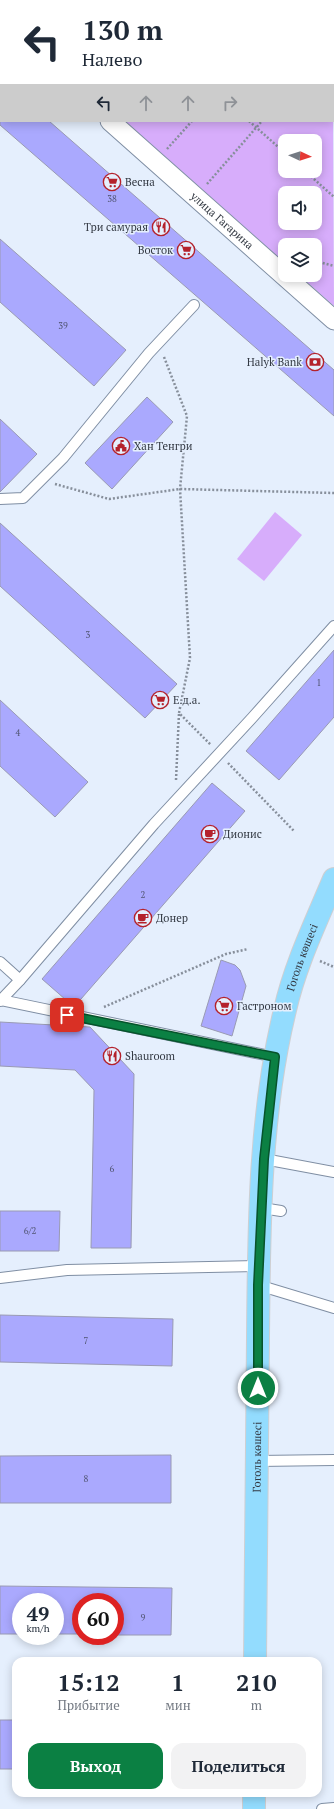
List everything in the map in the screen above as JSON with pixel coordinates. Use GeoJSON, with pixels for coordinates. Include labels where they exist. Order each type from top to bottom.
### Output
{"type":"FeatureCollection","features":[{"type":"Feature","properties":{"kind":"main road","name":"Гоголь көшесі"},"geometry":{"type":"LineString","coordinates":[[255,1657],[259,1275],[271,1209],[264,1159],[275,1057],[285,1008],[296,973],[334,879]]}},
{"type":"Feature","properties":{"kind":"main road"},"geometry":{"type":"LineString","coordinates":[[254,1797],[254,1809]]}},
{"type":"Feature","properties":{"kind":"street","name":"улица Гагарина"},"geometry":{"type":"LineString","coordinates":[[111,122],[334,320]]}},
{"type":"Feature","properties":{"kind":"lane"},"geometry":{"type":"LineString","coordinates":[[0,499],[23,498],[63,458],[158,343],[194,305]]}},
{"type":"Feature","properties":{"kind":"lane"},"geometry":{"type":"LineString","coordinates":[[275,1057],[1,1001],[176,801],[334,626]]}},
{"type":"Feature","properties":{"kind":"lane"},"geometry":{"type":"LineString","coordinates":[[0,962],[20,980]]}},
{"type":"Feature","properties":{"kind":"lane"},"geometry":{"type":"LineString","coordinates":[[264,1159],[334,1172]]}},
{"type":"Feature","properties":{"kind":"lane"},"geometry":{"type":"LineString","coordinates":[[0,1278],[67,1270],[259,1275],[334,1308]]}},
{"type":"Feature","properties":{"kind":"lane"},"geometry":{"type":"LineString","coordinates":[[319,1460],[334,1454]]}},
{"type":"Feature","properties":{"kind":"lane"},"geometry":{"type":"LineString","coordinates":[[257,1461],[334,1460]]}},
{"type":"Feature","properties":{"kind":"lane"},"geometry":{"type":"LineString","coordinates":[[322,1809],[334,1808]]}},
{"type":"Feature","properties":{"kind":"path"},"geometry":{"type":"LineString","coordinates":[[163,154],[191,122]]}},
{"type":"Feature","properties":{"kind":"path"},"geometry":{"type":"LineString","coordinates":[[250,122],[278,147]]}},
{"type":"Feature","properties":{"kind":"path"},"geometry":{"type":"LineString","coordinates":[[202,189],[261,122]]}},
{"type":"Feature","properties":{"kind":"path"},"geometry":{"type":"LineString","coordinates":[[313,178],[334,197]]}},
{"type":"Feature","properties":{"kind":"path"},"geometry":{"type":"LineString","coordinates":[[322,263],[334,266]]}},
{"type":"Feature","properties":{"kind":"path"},"geometry":{"type":"LineString","coordinates":[[158,343],[187,416],[180,489],[190,658],[179,712],[176,801]]}},
{"type":"Feature","properties":{"kind":"path"},"geometry":{"type":"LineString","coordinates":[[41,480],[109,499],[180,489],[334,492]]}},
{"type":"Feature","properties":{"kind":"path"},"geometry":{"type":"LineString","coordinates":[[179,712],[294,831]]}},
{"type":"Feature","properties":{"kind":"path"},"geometry":{"type":"LineString","coordinates":[[80,1018],[226,954],[248,949]]}},
{"type":"Feature","properties":{"kind":"path"},"geometry":{"type":"LineString","coordinates":[[314,959],[334,967]]}},
{"type":"Feature","properties":{"kind":"shaded area"},"geometry":{"type":"Polygon","coordinates":[[[126,122],[333,122],[334,306],[307,282],[322,282],[322,238],[278,238],[278,257],[126,122]]]}},
{"type":"Feature","properties":{"kind":"shaded area"},"geometry":{"type":"Polygon","coordinates":[[[275,512],[302,535],[264,581],[237,559],[275,512]]]}},
{"type":"Feature","properties":{"kind":"building"},"geometry":{"type":"Polygon","coordinates":[[[0,122],[50,122],[334,370],[334,416],[0,125],[0,122]]]}},
{"type":"Feature","properties":{"kind":"building"},"geometry":{"type":"Polygon","coordinates":[[[0,239],[126,350],[94,386],[0,302],[0,239]]]}},
{"type":"Feature","properties":{"kind":"building"},"geometry":{"type":"Polygon","coordinates":[[[147,397],[173,422],[112,489],[85,463],[147,397]]]}},
{"type":"Feature","properties":{"kind":"building"},"geometry":{"type":"Polygon","coordinates":[[[0,419],[37,454],[0,492],[0,419]]]}},
{"type":"Feature","properties":{"kind":"building"},"geometry":{"type":"Polygon","coordinates":[[[0,523],[177,684],[145,718],[0,586],[0,523]]]}},
{"type":"Feature","properties":{"kind":"building"},"geometry":{"type":"Polygon","coordinates":[[[334,650],[334,717],[279,780],[246,751],[334,650]]]}},
{"type":"Feature","properties":{"kind":"building"},"geometry":{"type":"Polygon","coordinates":[[[0,700],[88,782],[55,817],[0,766],[0,700]]]}},
{"type":"Feature","properties":{"kind":"building"},"geometry":{"type":"Polygon","coordinates":[[[212,783],[245,811],[74,1007],[42,979],[212,783]]]}},
{"type":"Feature","properties":{"kind":"building","name":"Гастроном"},"geometry":{"type":"Polygon","coordinates":[[[221,960],[235,965],[240,970],[246,986],[232,1036],[201,1026],[221,960]]]}},
{"type":"Feature","properties":{"kind":"building"},"geometry":{"type":"Polygon","coordinates":[[[0,1022],[90,1027],[134,1074],[131,1248],[91,1248],[94,1090],[75,1070],[0,1066],[0,1022]]]}},
{"type":"Feature","properties":{"kind":"building"},"geometry":{"type":"Polygon","coordinates":[[[0,1211],[60,1211],[59,1251],[0,1251],[0,1211]]]}},
{"type":"Feature","properties":{"kind":"building"},"geometry":{"type":"Polygon","coordinates":[[[0,1315],[173,1319],[172,1366],[0,1362],[0,1315]]]}},
{"type":"Feature","properties":{"kind":"building"},"geometry":{"type":"Polygon","coordinates":[[[171,1455],[171,1503],[0,1503],[0,1456],[171,1455]]]}},
{"type":"Feature","properties":{"kind":"building"},"geometry":{"type":"Polygon","coordinates":[[[0,1586],[172,1588],[171,1635],[124,1635],[124,1593],[72,1593],[72,1634],[64,1634],[64,1593],[12,1593],[12,1634],[0,1634],[0,1586]]]}},
{"type":"Feature","properties":{"kind":"building"},"geometry":{"type":"Polygon","coordinates":[[[0,1720],[12,1720],[12,1769],[0,1769],[0,1720]]]}},
{"type":"Feature","properties":{"kind":"place","name":"Весна"},"geometry":{"type":"Point","coordinates":[112,182]}},
{"type":"Feature","properties":{"kind":"place","name":"Три самурая"},"geometry":{"type":"Point","coordinates":[161,227]}},
{"type":"Feature","properties":{"kind":"place","name":"Восток"},"geometry":{"type":"Point","coordinates":[186,250]}},
{"type":"Feature","properties":{"kind":"place","name":"Halyk Bank"},"geometry":{"type":"Point","coordinates":[315,362]}},
{"type":"Feature","properties":{"kind":"place","name":"Хан Тенгри"},"geometry":{"type":"Point","coordinates":[121,446]}},
{"type":"Feature","properties":{"kind":"place","name":"Е.д.а."},"geometry":{"type":"Point","coordinates":[160,700]}},
{"type":"Feature","properties":{"kind":"place","name":"Дионис"},"geometry":{"type":"Point","coordinates":[210,834]}},
{"type":"Feature","properties":{"kind":"place","name":"Донер"},"geometry":{"type":"Point","coordinates":[143,918]}},
{"type":"Feature","properties":{"kind":"place","name":"Гастроном"},"geometry":{"type":"Point","coordinates":[224,1006]}},
{"type":"Feature","properties":{"kind":"place","name":"Shauroom"},"geometry":{"type":"Point","coordinates":[112,1056]}},
{"type":"Feature","properties":{"kind":"route"},"geometry":{"type":"LineString","coordinates":[[67,1015],[275,1057],[264,1159],[258,1285],[258,1388]]}}]}
